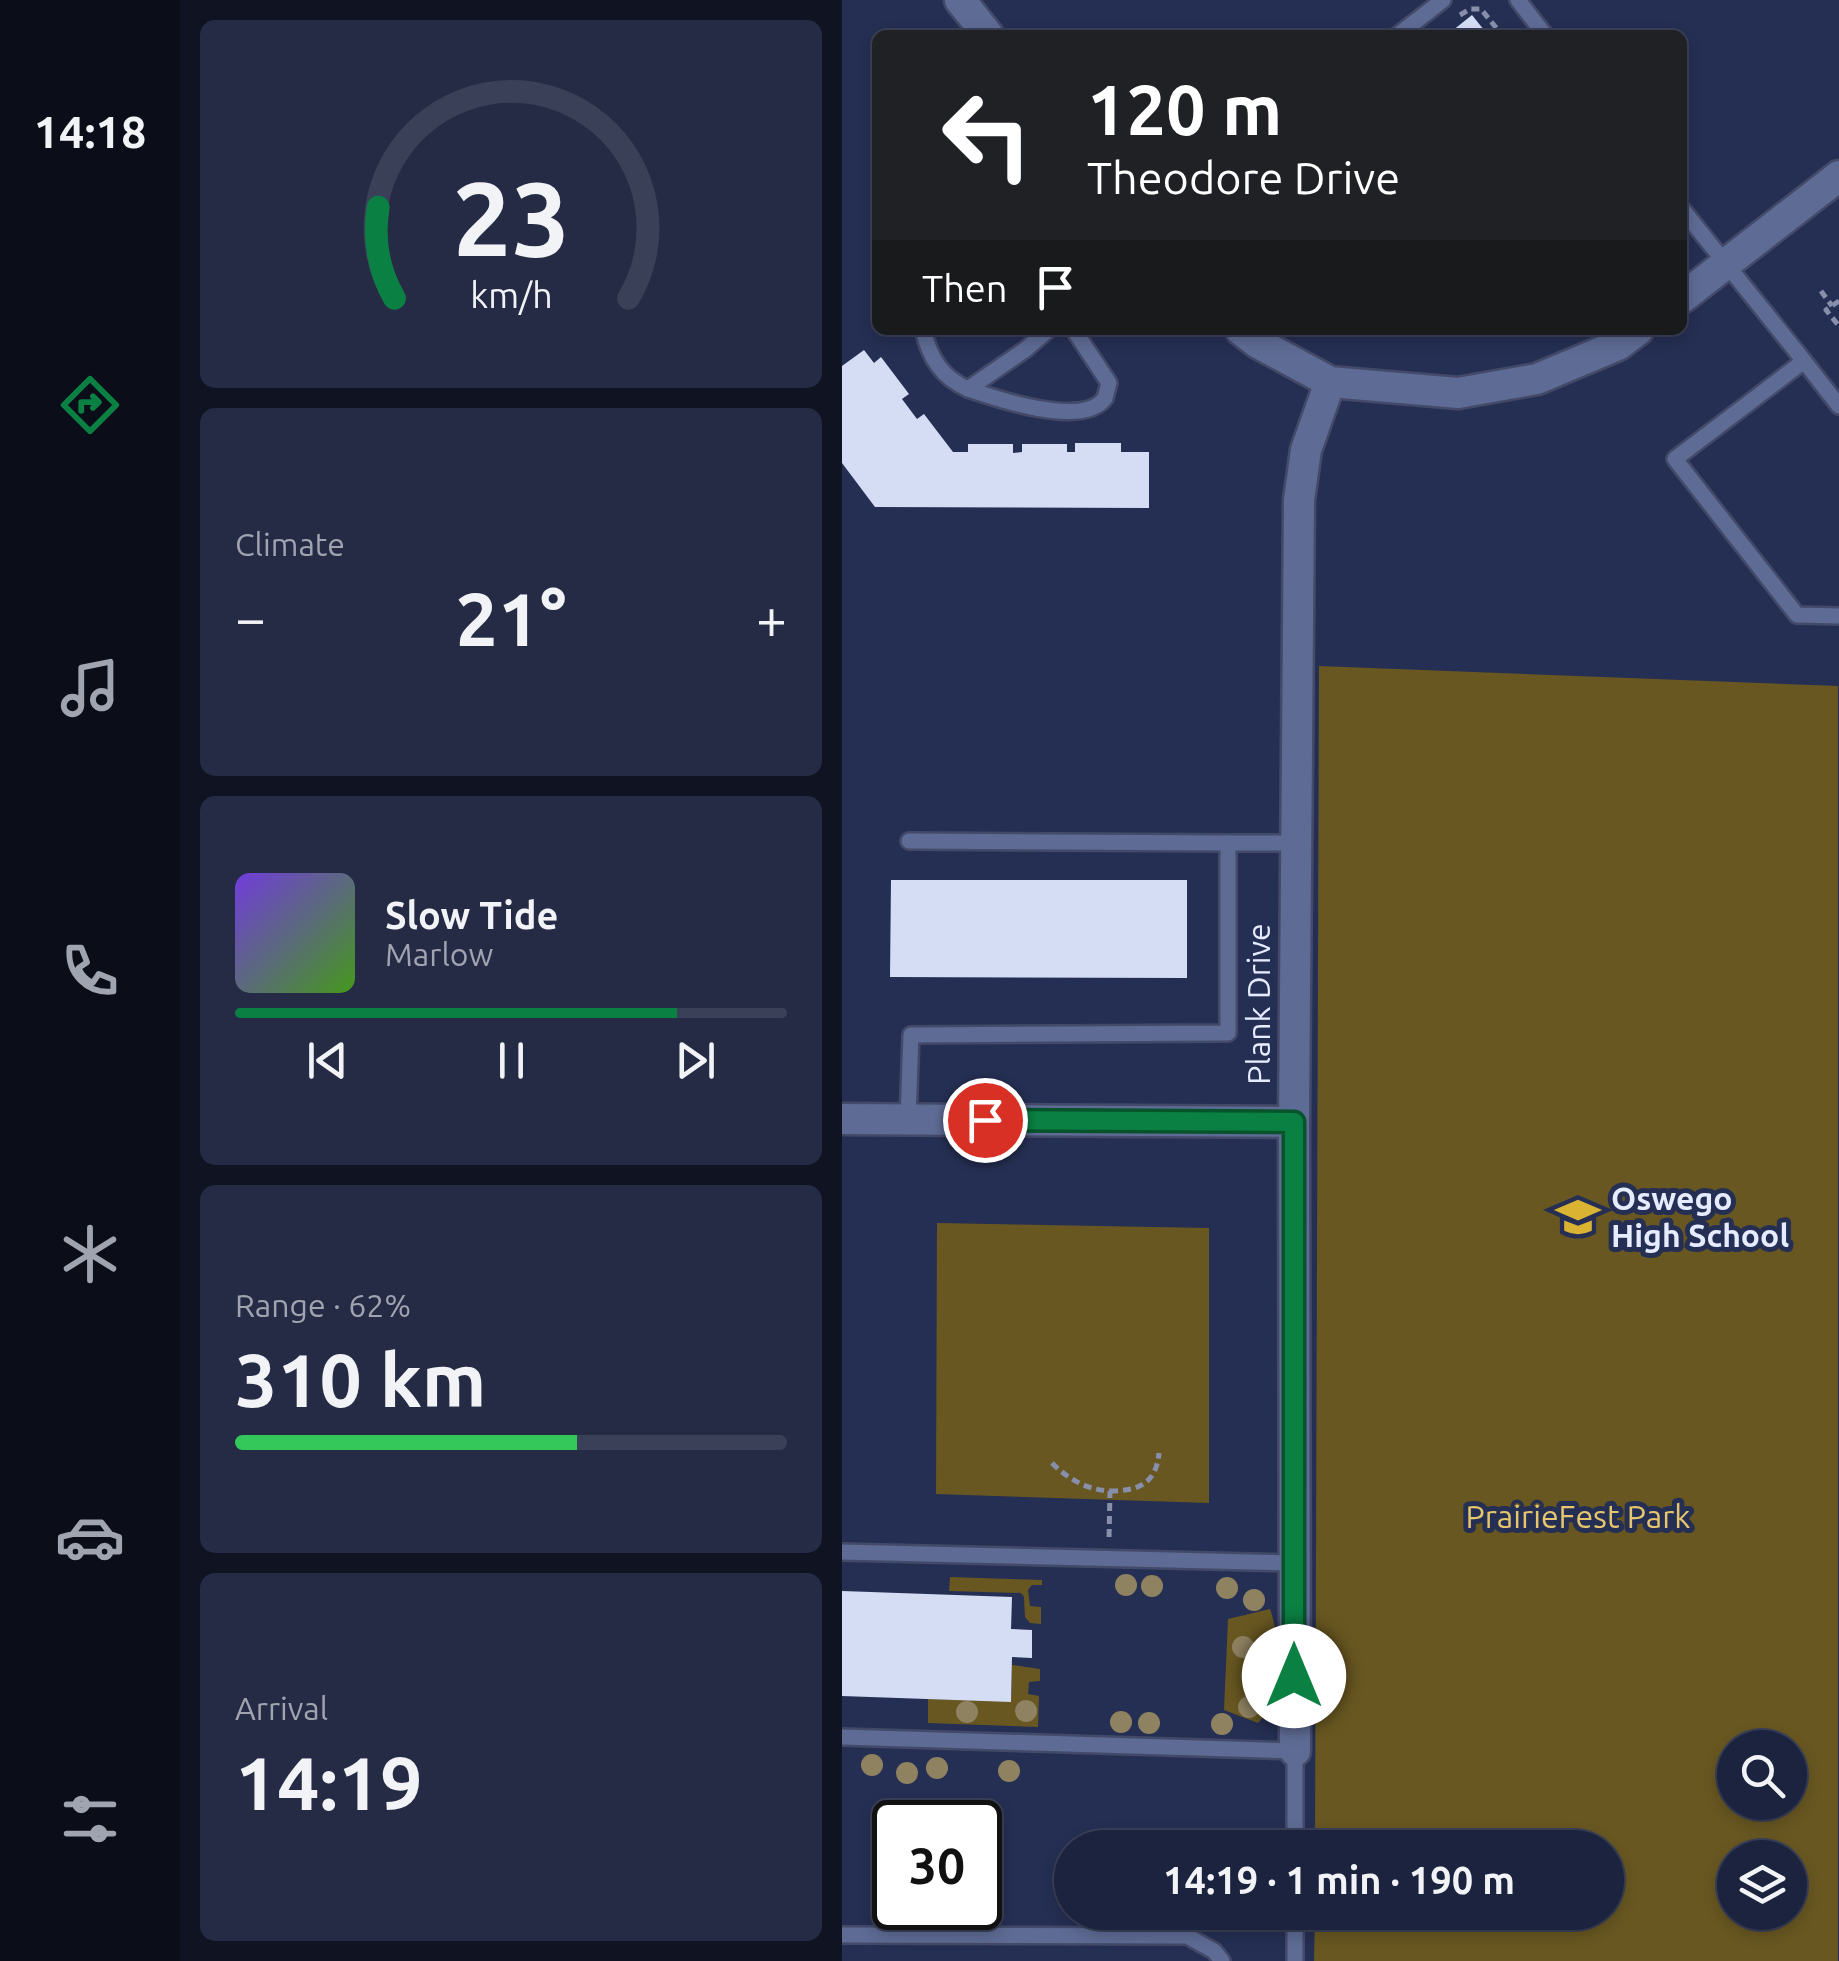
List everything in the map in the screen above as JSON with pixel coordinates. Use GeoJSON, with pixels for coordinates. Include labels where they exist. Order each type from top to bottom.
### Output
{"type":"FeatureCollection","features":[{"type":"Feature","properties":{"kind":"street"},"geometry":{"type":"LineString","coordinates":[[960,0],[984,30]]}},
{"type":"Feature","properties":{"kind":"street"},"geometry":{"type":"LineString","coordinates":[[1687,294],[1838,176]]}},
{"type":"Feature","properties":{"kind":"street"},"geometry":{"type":"LineString","coordinates":[[1248,335],[1330,382],[1458,393],[1537,379],[1631,335]]}},
{"type":"Feature","properties":{"kind":"street","name":"Plank Drive"},"geometry":{"type":"LineString","coordinates":[[1295,1750],[1294,1122],[1299,500],[1306,450],[1330,382]]}},
{"type":"Feature","properties":{"kind":"street"},"geometry":{"type":"LineString","coordinates":[[842,1119],[1294,1122]]}},
{"type":"Feature","properties":{"kind":"lane"},"geometry":{"type":"LineString","coordinates":[[1404,30],[1443,0]]}},
{"type":"Feature","properties":{"kind":"lane"},"geometry":{"type":"LineString","coordinates":[[1518,0],[1542,30]]}},
{"type":"Feature","properties":{"kind":"lane"},"geometry":{"type":"LineString","coordinates":[[1687,215],[1838,406]]}},
{"type":"Feature","properties":{"kind":"lane"},"geometry":{"type":"LineString","coordinates":[[924,335],[928,350],[947,380],[1018,406],[1075,411],[1097,405],[1106,397],[1109,383],[1077,335]]}},
{"type":"Feature","properties":{"kind":"lane"},"geometry":{"type":"LineString","coordinates":[[968,389],[1042,335]]}},
{"type":"Feature","properties":{"kind":"lane"},"geometry":{"type":"LineString","coordinates":[[1804,360],[1676,459],[1798,615],[1838,616]]}},
{"type":"Feature","properties":{"kind":"lane"},"geometry":{"type":"LineString","coordinates":[[910,841],[1296,843]]}},
{"type":"Feature","properties":{"kind":"lane"},"geometry":{"type":"LineString","coordinates":[[908,1120],[910,1035],[1228,1033],[1228,843]]}},
{"type":"Feature","properties":{"kind":"lane"},"geometry":{"type":"LineString","coordinates":[[842,1552],[1294,1564]]}},
{"type":"Feature","properties":{"kind":"lane"},"geometry":{"type":"LineString","coordinates":[[842,1737],[1295,1750],[1295,1830]]}},
{"type":"Feature","properties":{"kind":"lane"},"geometry":{"type":"LineString","coordinates":[[1295,1930],[1295,1961]]}},
{"type":"Feature","properties":{"kind":"lane"},"geometry":{"type":"LineString","coordinates":[[842,1935],[1187,1936],[1214,1951],[1222,1961]]}},
{"type":"Feature","properties":{"kind":"path"},"geometry":{"type":"LineString","coordinates":[[1449,23],[1476,8],[1498,30]]}},
{"type":"Feature","properties":{"kind":"path"},"geometry":{"type":"LineString","coordinates":[[1822,291],[1835,303],[1826,310],[1838,326]]}},
{"type":"Feature","properties":{"kind":"path"},"geometry":{"type":"LineString","coordinates":[[1052,1463],[1076,1482],[1096,1490],[1126,1491],[1145,1486],[1155,1471],[1159,1453]]}},
{"type":"Feature","properties":{"kind":"path"},"geometry":{"type":"LineString","coordinates":[[1109,1542],[1110,1491]]}},
{"type":"Feature","properties":{"kind":"green space","name":"PrairieFest Park"},"geometry":{"type":"Polygon","coordinates":[[[1319,666],[1838,686],[1838,1961],[1314,1961],[1315,1930],[1624,1930],[1624,1830],[1315,1830],[1319,666]]]}},
{"type":"Feature","properties":{"kind":"green space"},"geometry":{"type":"Polygon","coordinates":[[[937,1223],[1209,1228],[1209,1503],[936,1494],[937,1223]]]}},
{"type":"Feature","properties":{"kind":"green space"},"geometry":{"type":"Polygon","coordinates":[[[950,1577],[1042,1580],[1042,1585],[1032,1585],[1028,1590],[1030,1606],[1041,1607],[1041,1624],[1030,1623],[1025,1617],[1021,1593],[949,1591],[950,1577]]]}},
{"type":"Feature","properties":{"kind":"green space"},"geometry":{"type":"Polygon","coordinates":[[[1270,1609],[1276,1636],[1276,1669],[1271,1700],[1258,1723],[1224,1710],[1228,1619],[1270,1609]]]}},
{"type":"Feature","properties":{"kind":"green space"},"geometry":{"type":"Polygon","coordinates":[[[1012,1665],[1040,1669],[1040,1681],[1029,1682],[1028,1694],[1039,1696],[1038,1727],[928,1723],[928,1699],[1011,1701],[1012,1665]]]}},
{"type":"Feature","properties":{"kind":"building"},"geometry":{"type":"Polygon","coordinates":[[[1472,15],[1484,30],[1453,30],[1472,15]]]}},
{"type":"Feature","properties":{"kind":"building"},"geometry":{"type":"Polygon","coordinates":[[[864,350],[874,363],[881,357],[909,394],[902,399],[917,419],[924,414],[953,452],[968,452],[968,444],[1013,444],[1013,453],[1022,452],[1022,444],[1067,444],[1067,452],[1075,452],[1075,443],[1121,443],[1121,452],[1149,452],[1149,508],[875,507],[842,463],[842,366],[864,350]]]}},
{"type":"Feature","properties":{"kind":"building"},"geometry":{"type":"Polygon","coordinates":[[[891,880],[1187,880],[1187,978],[890,977],[891,880]]]}},
{"type":"Feature","properties":{"kind":"building"},"geometry":{"type":"Polygon","coordinates":[[[842,1591],[1012,1597],[1011,1629],[1032,1630],[1032,1658],[1012,1657],[1011,1702],[842,1696],[842,1591]]]}},
{"type":"Feature","properties":{"kind":"place","name":"Oswego High School"},"geometry":{"type":"Point","coordinates":[1578,1217]}},
{"type":"Feature","properties":{"kind":"route"},"geometry":{"type":"LineString","coordinates":[[985,1120],[1294,1122],[1294,1676]]}}]}
